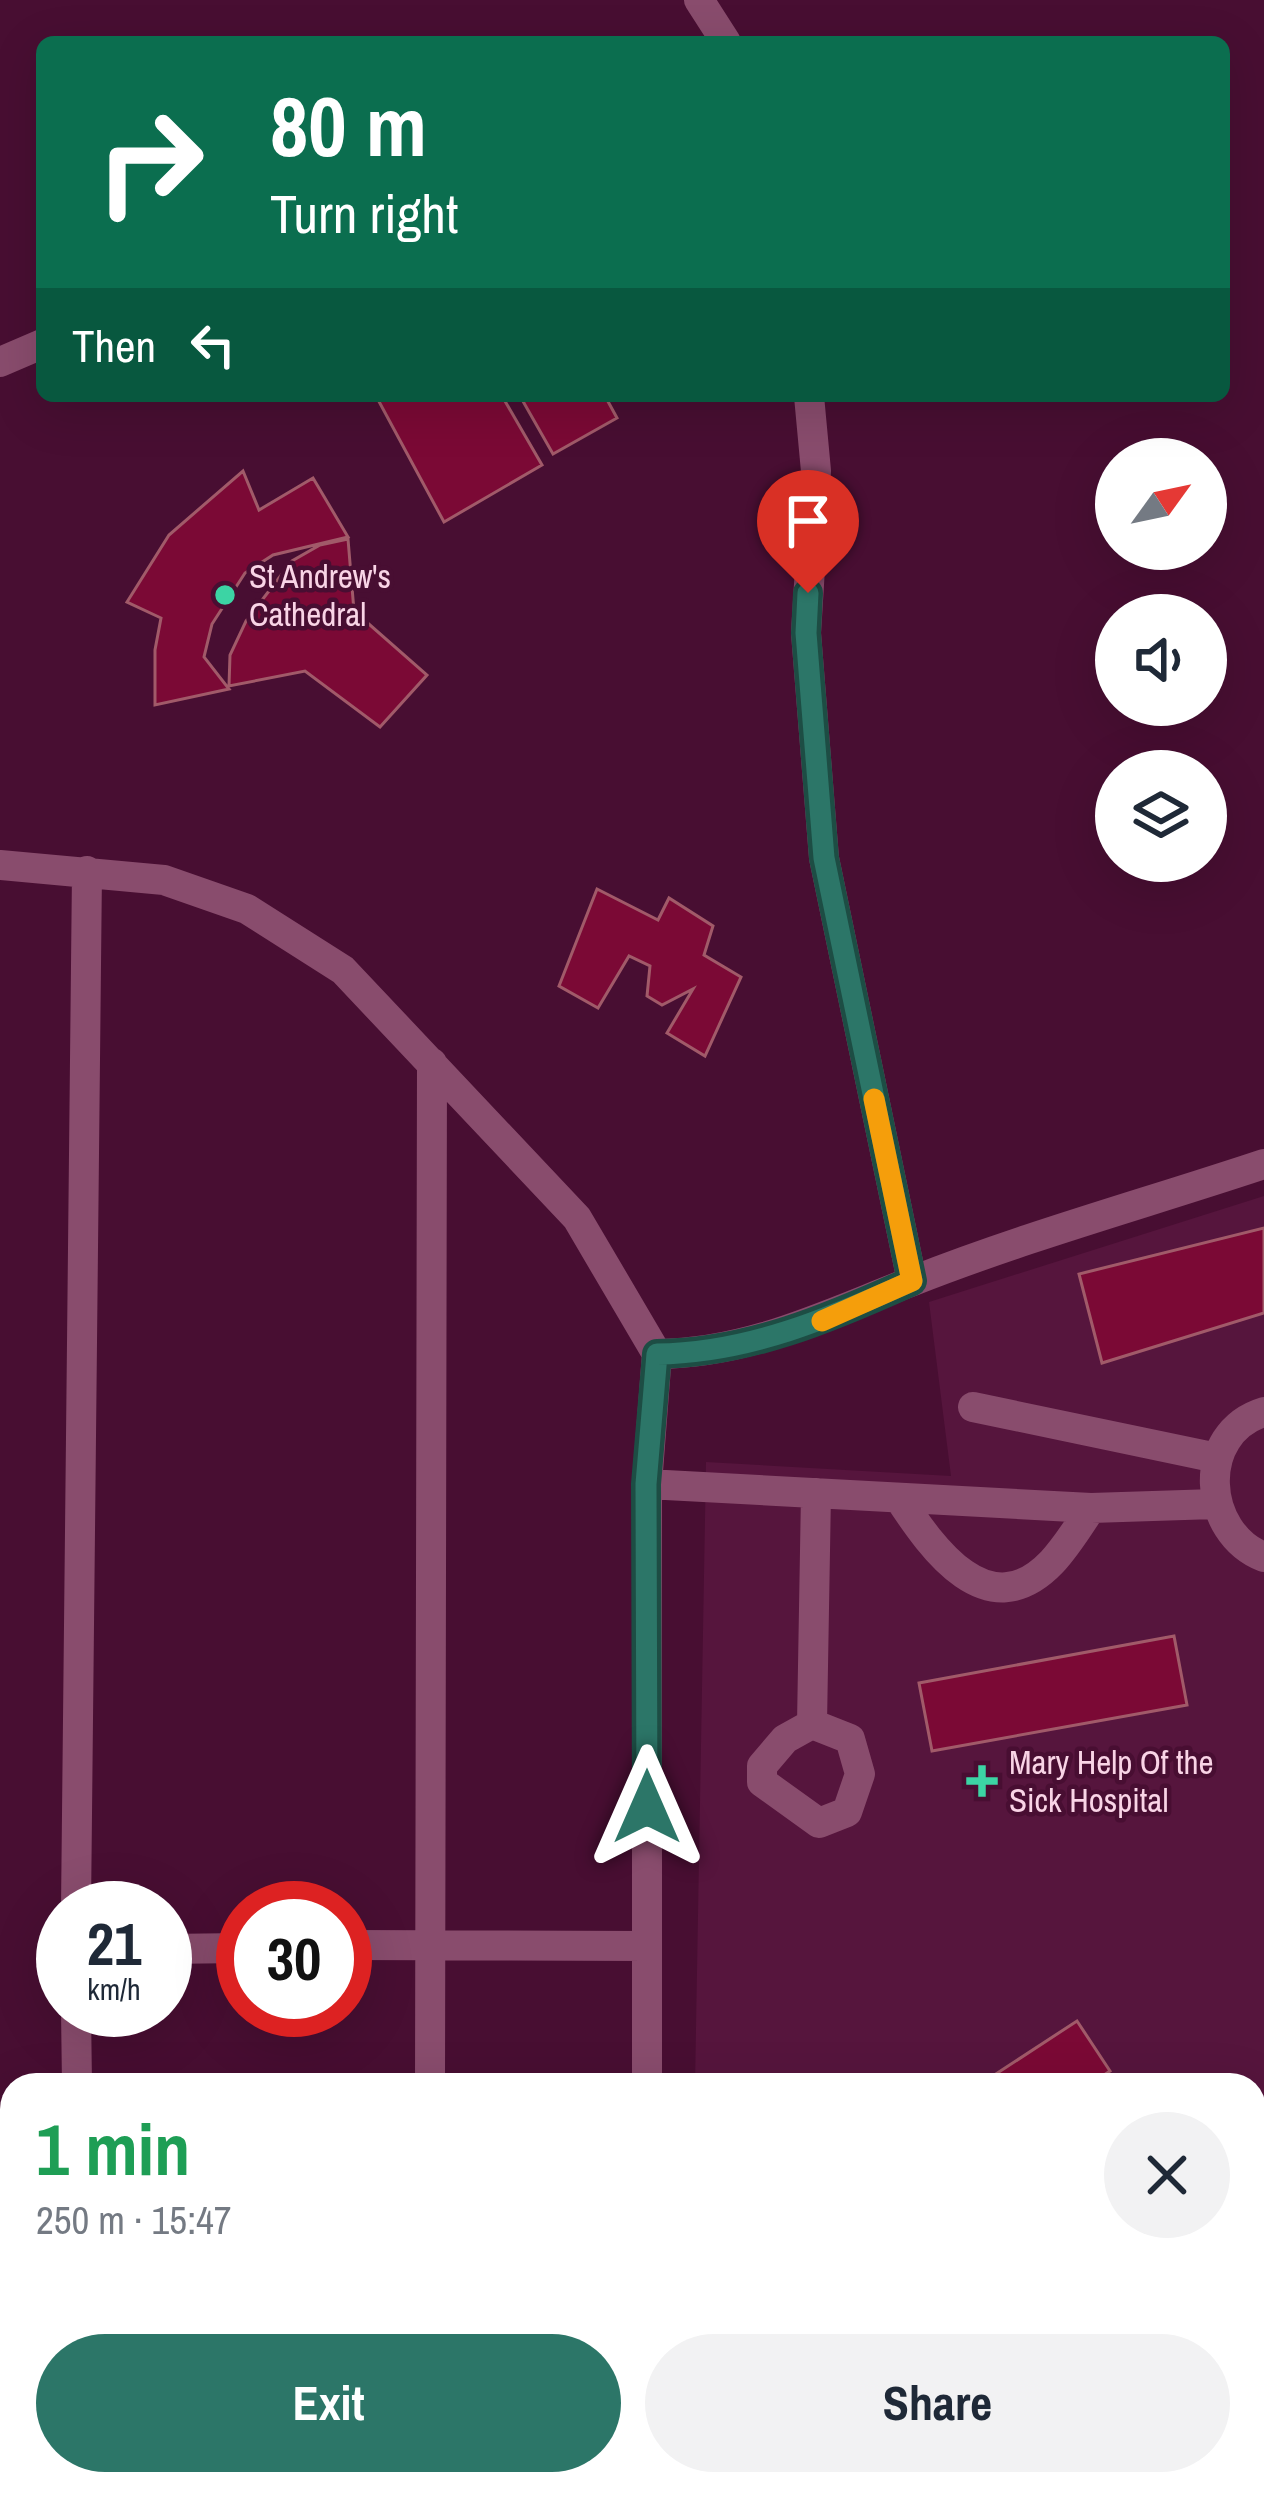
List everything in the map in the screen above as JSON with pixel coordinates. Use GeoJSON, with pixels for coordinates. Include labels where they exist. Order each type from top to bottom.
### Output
{"type":"FeatureCollection","features":[{"type":"Feature","properties":{"kind":"street"},"geometry":{"type":"LineString","coordinates":[[699,0],[722,36]]}},
{"type":"Feature","properties":{"kind":"street"},"geometry":{"type":"LineString","coordinates":[[0,362],[36,347]]}},
{"type":"Feature","properties":{"kind":"street"},"geometry":{"type":"LineString","coordinates":[[809,402],[816,471],[806,633],[824,858],[912,1281]]}},
{"type":"Feature","properties":{"kind":"street"},"geometry":{"type":"LineString","coordinates":[[0,866],[164,880],[247,909],[343,970],[577,1218],[657,1354],[646,1484],[647,2073]]}},
{"type":"Feature","properties":{"kind":"street"},"geometry":{"type":"LineString","coordinates":[[76,1881],[87,872]]}},
{"type":"Feature","properties":{"kind":"street"},"geometry":{"type":"LineString","coordinates":[[430,2073],[432,1063]]}},
{"type":"Feature","properties":{"kind":"street"},"geometry":{"type":"LineString","coordinates":[[657,1354],[704,1354],[803,1328],[912,1281],[1264,1164]]}},
{"type":"Feature","properties":{"kind":"street"},"geometry":{"type":"LineString","coordinates":[[973,1407],[1217,1458]]}},
{"type":"Feature","properties":{"kind":"street"},"geometry":{"type":"LineString","coordinates":[[1264,1412],[1232,1433],[1217,1458],[1215,1504],[1228,1531],[1264,1557]]}},
{"type":"Feature","properties":{"kind":"street"},"geometry":{"type":"LineString","coordinates":[[646,1484],[1091,1508],[1215,1504]]}},
{"type":"Feature","properties":{"kind":"street"},"geometry":{"type":"LineString","coordinates":[[812,1724],[815,1493]]}},
{"type":"Feature","properties":{"kind":"street"},"geometry":{"type":"LineString","coordinates":[[899,1498],[939,1558],[985,1584],[1012,1584],[1052,1563],[1091,1508]]}},
{"type":"Feature","properties":{"kind":"street"},"geometry":{"type":"LineString","coordinates":[[372,1945],[647,1946]]}},
{"type":"Feature","properties":{"kind":"street"},"geometry":{"type":"LineString","coordinates":[[76,2037],[77,2073]]}},
{"type":"Feature","properties":{"kind":"shaded area","name":"Mary Help Of the Sick Hospital"},"geometry":{"type":"Polygon","coordinates":[[[1264,1196],[1264,2073],[695,2073],[706,1462],[951,1476],[929,1302],[1264,1196]]]}},
{"type":"Feature","properties":{"kind":"building"},"geometry":{"type":"Polygon","coordinates":[[[379,402],[505,402],[542,465],[444,522],[379,402]]]}},
{"type":"Feature","properties":{"kind":"building"},"geometry":{"type":"Polygon","coordinates":[[[523,402],[608,402],[617,418],[553,454],[523,402]]]}},
{"type":"Feature","properties":{"kind":"building"},"geometry":{"type":"Polygon","coordinates":[[[243,471],[259,510],[313,478],[348,537],[273,555],[245,573],[212,624],[204,657],[229,689],[155,705],[155,650],[161,618],[127,602],[169,535],[243,471]]]}},
{"type":"Feature","properties":{"kind":"building"},"geometry":{"type":"Polygon","coordinates":[[[348,539],[354,611],[427,675],[380,727],[305,671],[229,686],[230,655],[246,621],[292,561],[320,545],[348,539]]]}},
{"type":"Feature","properties":{"kind":"building"},"geometry":{"type":"Polygon","coordinates":[[[597,889],[658,920],[669,898],[713,926],[704,955],[741,977],[705,1056],[667,1033],[693,989],[662,1005],[647,996],[650,966],[629,956],[598,1008],[559,986],[597,889]]]}},
{"type":"Feature","properties":{"kind":"building"},"geometry":{"type":"Polygon","coordinates":[[[1264,1228],[1264,1313],[1102,1363],[1079,1274],[1264,1228]]]}},
{"type":"Feature","properties":{"kind":"building"},"geometry":{"type":"Polygon","coordinates":[[[1174,1636],[1187,1705],[932,1751],[919,1683],[1174,1636]]]}},
{"type":"Feature","properties":{"kind":"building"},"geometry":{"type":"Polygon","coordinates":[[[1077,2021],[1110,2071],[1107,2073],[997,2073],[1077,2021]]]}},
{"type":"Feature","properties":{"kind":"slow traffic"},"geometry":{"type":"LineString","coordinates":[[822,1321],[912,1281],[874,1099]]}},
{"type":"Feature","properties":{"kind":"place","name":"St Andrew's Cathedral"},"geometry":{"type":"Point","coordinates":[225,595]}},
{"type":"Feature","properties":{"kind":"place","name":"Mary Help Of the Sick Hospital"},"geometry":{"type":"Point","coordinates":[982,1781]}},
{"type":"Feature","properties":{"kind":"route"},"geometry":{"type":"LineString","coordinates":[[647,1807],[646,1484],[657,1354],[704,1354],[803,1328],[912,1281],[824,858],[806,633],[808,593]]}}]}
